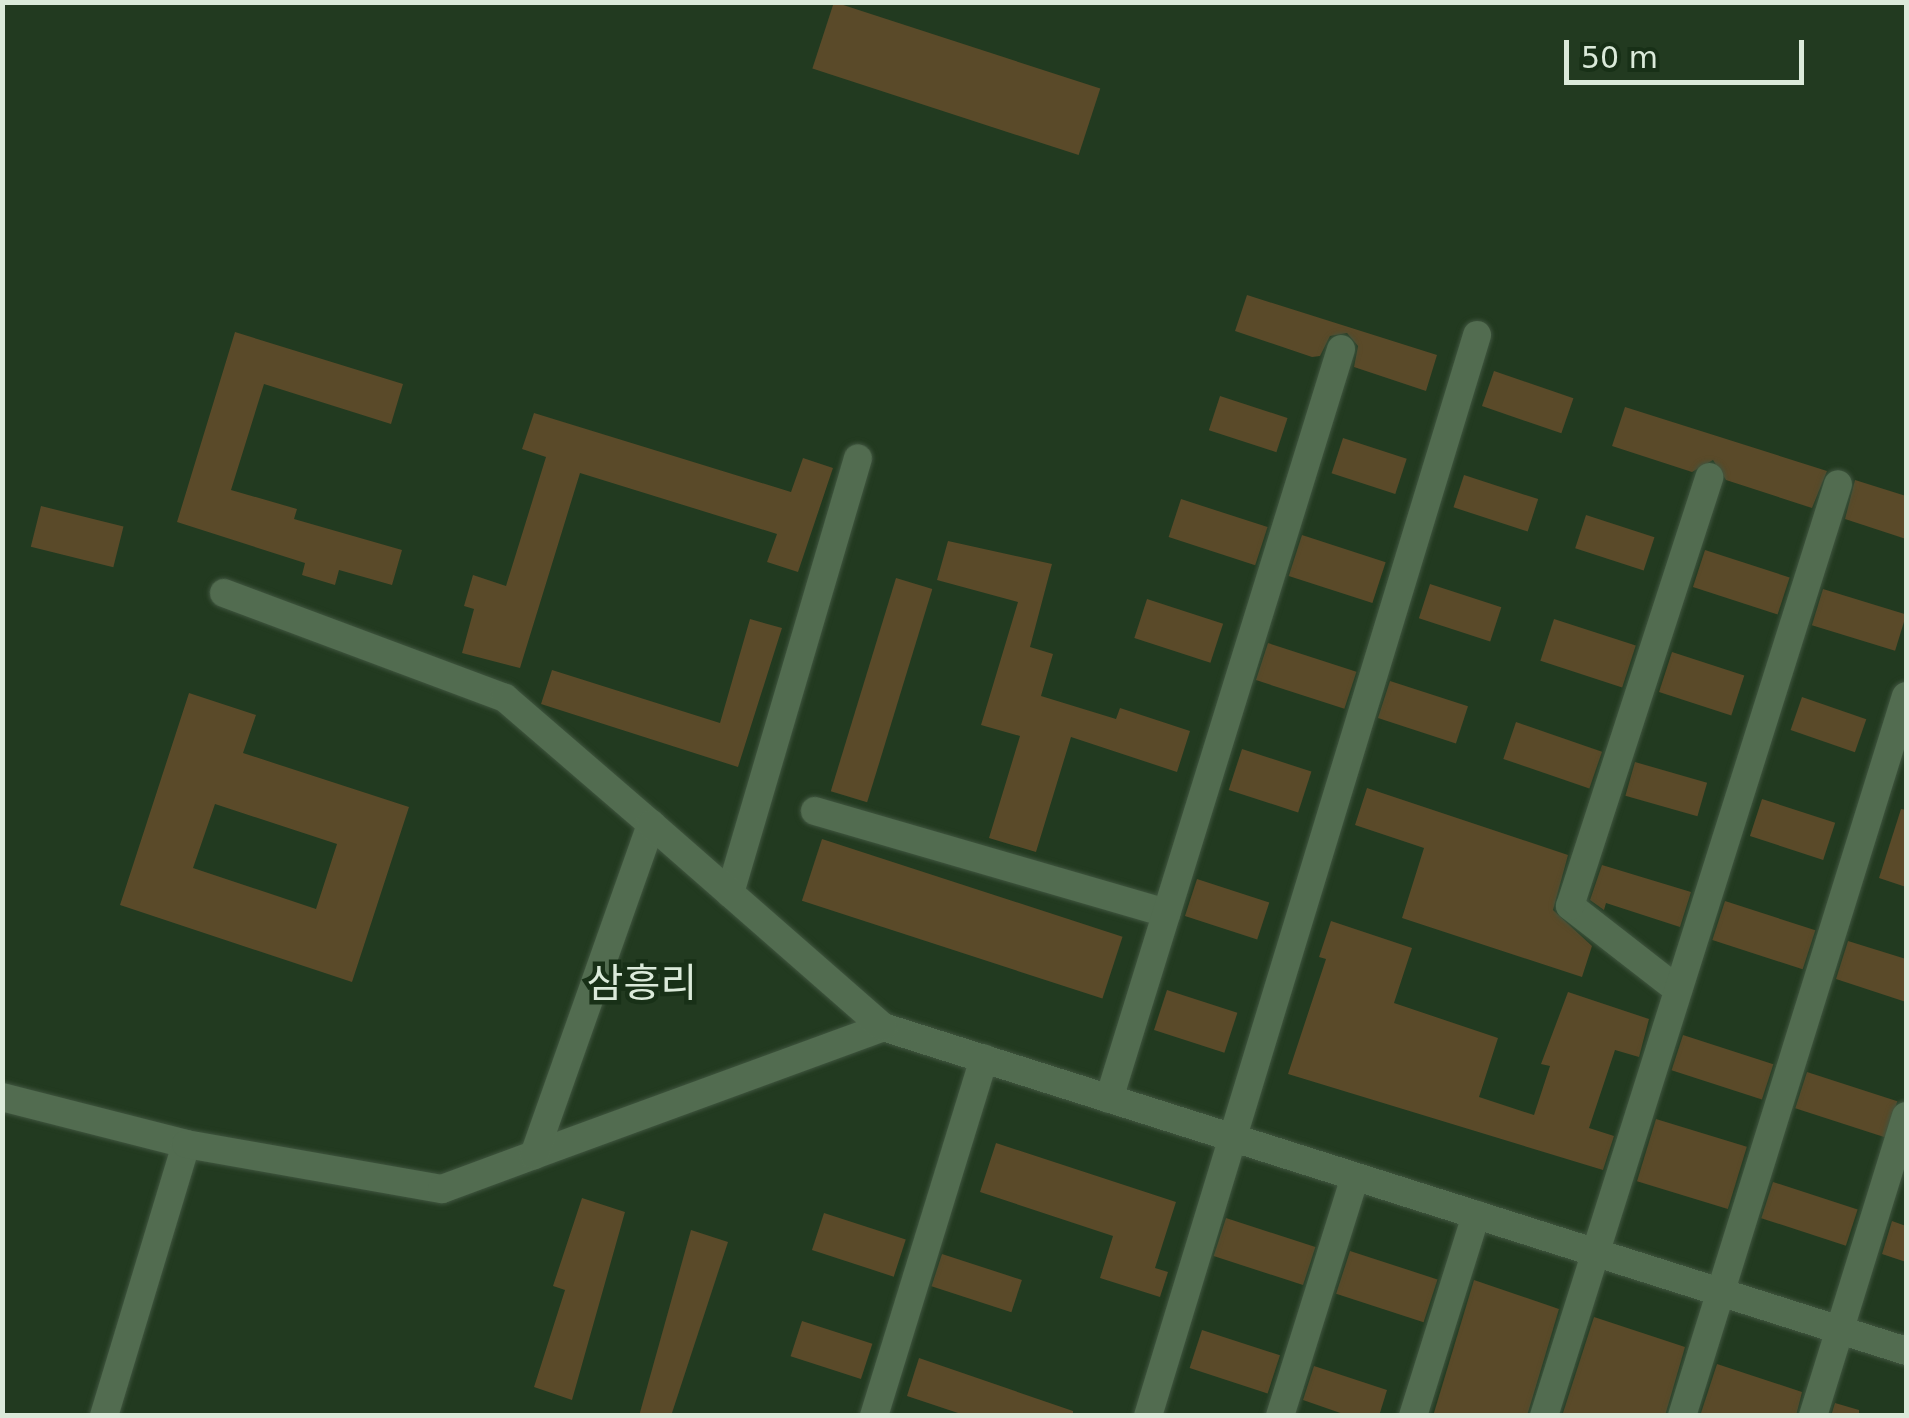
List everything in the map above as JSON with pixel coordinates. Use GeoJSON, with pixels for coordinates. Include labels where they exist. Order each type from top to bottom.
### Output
{"type":"FeatureCollection","features":[{"type":"Feature","properties":{"kind":"street"},"geometry":{"type":"LineString","coordinates":[[1148,1416],[1236,1139],[1477,335]]}},
{"type":"Feature","properties":{"kind":"street"},"geometry":{"type":"LineString","coordinates":[[1108,1098],[1340,349]]}},
{"type":"Feature","properties":{"kind":"street"},"geometry":{"type":"LineString","coordinates":[[730,893],[858,458]]}},
{"type":"Feature","properties":{"kind":"street"},"geometry":{"type":"LineString","coordinates":[[1678,990],[1570,906],[1708,477]]}},
{"type":"Feature","properties":{"kind":"street"},"geometry":{"type":"LineString","coordinates":[[1544,1416],[1838,484]]}},
{"type":"Feature","properties":{"kind":"street"},"geometry":{"type":"LineString","coordinates":[[224,593],[505,698],[883,1027],[1906,1351]]}},
{"type":"Feature","properties":{"kind":"street"},"geometry":{"type":"LineString","coordinates":[[1682,1416],[1906,696]]}},
{"type":"Feature","properties":{"kind":"street"},"geometry":{"type":"LineString","coordinates":[[815,811],[1166,913]]}},
{"type":"Feature","properties":{"kind":"street"},"geometry":{"type":"LineString","coordinates":[[534,1155],[651,824]]}},
{"type":"Feature","properties":{"kind":"street"},"geometry":{"type":"LineString","coordinates":[[2,1097],[186,1144],[442,1189],[883,1027]]}},
{"type":"Feature","properties":{"kind":"street"},"geometry":{"type":"LineString","coordinates":[[874,1416],[984,1060]]}},
{"type":"Feature","properties":{"kind":"street"},"geometry":{"type":"LineString","coordinates":[[1813,1416],[1906,1116]]}},
{"type":"Feature","properties":{"kind":"street"},"geometry":{"type":"LineString","coordinates":[[104,1416],[186,1144]]}},
{"type":"Feature","properties":{"kind":"street"},"geometry":{"type":"LineString","coordinates":[[1280,1416],[1355,1177]]}},
{"type":"Feature","properties":{"kind":"street"},"geometry":{"type":"LineString","coordinates":[[1413,1416],[1476,1215]]}},
{"type":"Feature","properties":{"kind":"building"},"geometry":{"type":"Polygon","coordinates":[[[834,2],[1100,89],[1079,155],[812,69],[834,2]]]}},
{"type":"Feature","properties":{"kind":"building"},"geometry":{"type":"Polygon","coordinates":[[[1247,295],[1437,355],[1426,391],[1354,367],[1358,346],[1347,333],[1330,336],[1320,356],[1312,357],[1235,331],[1247,295]]]}},
{"type":"Feature","properties":{"kind":"building"},"geometry":{"type":"Polygon","coordinates":[[[235,332],[403,384],[391,424],[264,384],[231,490],[297,509],[294,519],[402,550],[392,585],[339,570],[335,585],[302,575],[305,563],[177,522],[235,332]]]}},
{"type":"Feature","properties":{"kind":"building"},"geometry":{"type":"Polygon","coordinates":[[[1494,371],[1573,398],[1561,433],[1482,406],[1494,371]]]}},
{"type":"Feature","properties":{"kind":"building"},"geometry":{"type":"Polygon","coordinates":[[[1220,396],[1288,418],[1276,452],[1209,430],[1220,396]]]}},
{"type":"Feature","properties":{"kind":"building"},"geometry":{"type":"Polygon","coordinates":[[[1625,407],[1827,471],[1812,508],[1726,480],[1713,460],[1692,472],[1612,446],[1625,407]]]}},
{"type":"Feature","properties":{"kind":"building"},"geometry":{"type":"Polygon","coordinates":[[[534,413],[791,492],[803,458],[833,468],[798,572],[767,562],[777,534],[580,473],[520,668],[462,653],[474,609],[464,606],[473,575],[506,586],[546,457],[522,449],[534,413]]]}},
{"type":"Feature","properties":{"kind":"building"},"geometry":{"type":"Polygon","coordinates":[[[1343,438],[1407,459],[1395,494],[1332,473],[1343,438]]]}},
{"type":"Feature","properties":{"kind":"building"},"geometry":{"type":"Polygon","coordinates":[[[1464,475],[1538,499],[1528,531],[1453,507],[1464,475]]]}},
{"type":"Feature","properties":{"kind":"building"},"geometry":{"type":"Polygon","coordinates":[[[1855,480],[1906,496],[1906,539],[1845,519],[1855,480]]]}},
{"type":"Feature","properties":{"kind":"building"},"geometry":{"type":"Polygon","coordinates":[[[1181,499],[1268,527],[1255,565],[1169,537],[1181,499]]]}},
{"type":"Feature","properties":{"kind":"building"},"geometry":{"type":"Polygon","coordinates":[[[41,506],[123,527],[113,567],[31,547],[41,506]]]}},
{"type":"Feature","properties":{"kind":"building"},"geometry":{"type":"Polygon","coordinates":[[[1586,515],[1654,537],[1644,571],[1575,548],[1586,515]]]}},
{"type":"Feature","properties":{"kind":"building"},"geometry":{"type":"Polygon","coordinates":[[[1302,535],[1386,562],[1372,603],[1289,576],[1302,535]]]}},
{"type":"Feature","properties":{"kind":"building"},"geometry":{"type":"Polygon","coordinates":[[[948,541],[1052,564],[1030,647],[1053,654],[1041,696],[1116,719],[1120,708],[1190,731],[1177,772],[1071,737],[1036,852],[989,838],[1020,736],[981,725],[1018,602],[937,580],[948,541]]]}},
{"type":"Feature","properties":{"kind":"building"},"geometry":{"type":"Polygon","coordinates":[[[1705,550],[1790,578],[1778,615],[1693,587],[1705,550]]]}},
{"type":"Feature","properties":{"kind":"building"},"geometry":{"type":"Polygon","coordinates":[[[896,578],[932,589],[867,802],[831,791],[896,578]]]}},
{"type":"Feature","properties":{"kind":"building"},"geometry":{"type":"Polygon","coordinates":[[[1430,584],[1501,607],[1490,641],[1419,618],[1430,584]]]}},
{"type":"Feature","properties":{"kind":"building"},"geometry":{"type":"Polygon","coordinates":[[[1823,589],[1906,614],[1895,651],[1812,625],[1823,589]]]}},
{"type":"Feature","properties":{"kind":"building"},"geometry":{"type":"Polygon","coordinates":[[[1147,599],[1223,624],[1210,663],[1134,638],[1147,599]]]}},
{"type":"Feature","properties":{"kind":"building"},"geometry":{"type":"Polygon","coordinates":[[[750,619],[782,628],[738,767],[541,704],[552,670],[720,723],[750,619]]]}},
{"type":"Feature","properties":{"kind":"building"},"geometry":{"type":"Polygon","coordinates":[[[1554,619],[1636,646],[1622,687],[1540,661],[1554,619]]]}},
{"type":"Feature","properties":{"kind":"building"},"geometry":{"type":"Polygon","coordinates":[[[1268,643],[1356,672],[1344,709],[1256,680],[1268,643]]]}},
{"type":"Feature","properties":{"kind":"building"},"geometry":{"type":"Polygon","coordinates":[[[1672,652],[1744,675],[1731,715],[1659,692],[1672,652]]]}},
{"type":"Feature","properties":{"kind":"building"},"geometry":{"type":"Polygon","coordinates":[[[1390,681],[1468,706],[1456,743],[1378,718],[1390,681]]]}},
{"type":"Feature","properties":{"kind":"building"},"geometry":{"type":"Polygon","coordinates":[[[189,693],[256,715],[243,753],[409,807],[352,982],[120,905],[189,693]],[[215,804],[193,868],[316,909],[337,844],[215,804]]]}},
{"type":"Feature","properties":{"kind":"building"},"geometry":{"type":"Polygon","coordinates":[[[1802,697],[1866,719],[1855,752],[1791,730],[1802,697]]]}},
{"type":"Feature","properties":{"kind":"building"},"geometry":{"type":"Polygon","coordinates":[[[1516,722],[1602,752],[1589,789],[1503,759],[1516,722]]]}},
{"type":"Feature","properties":{"kind":"building"},"geometry":{"type":"Polygon","coordinates":[[[1242,749],[1311,772],[1298,812],[1229,790],[1242,749]]]}},
{"type":"Feature","properties":{"kind":"building"},"geometry":{"type":"Polygon","coordinates":[[[1635,762],[1707,783],[1697,816],[1625,796],[1635,762]]]}},
{"type":"Feature","properties":{"kind":"building"},"geometry":{"type":"Polygon","coordinates":[[[1367,788],[1568,855],[1553,910],[1592,946],[1582,977],[1402,918],[1424,848],[1355,825],[1367,788]]]}},
{"type":"Feature","properties":{"kind":"building"},"geometry":{"type":"Polygon","coordinates":[[[1762,799],[1835,823],[1823,860],[1750,836],[1762,799]]]}},
{"type":"Feature","properties":{"kind":"building"},"geometry":{"type":"Polygon","coordinates":[[[1901,809],[1906,810],[1906,887],[1879,878],[1901,809]]]}},
{"type":"Feature","properties":{"kind":"building"},"geometry":{"type":"Polygon","coordinates":[[[822,839],[1123,937],[1102,998],[802,901],[822,839]]]}},
{"type":"Feature","properties":{"kind":"building"},"geometry":{"type":"Polygon","coordinates":[[[1602,865],[1691,892],[1680,927],[1606,903],[1604,910],[1590,900],[1602,865]]]}},
{"type":"Feature","properties":{"kind":"building"},"geometry":{"type":"Polygon","coordinates":[[[1197,879],[1269,902],[1257,940],[1185,916],[1197,879]]]}},
{"type":"Feature","properties":{"kind":"building"},"geometry":{"type":"Polygon","coordinates":[[[1725,901],[1815,930],[1803,969],[1712,940],[1725,901]]]}},
{"type":"Feature","properties":{"kind":"building"},"geometry":{"type":"Polygon","coordinates":[[[1331,921],[1412,948],[1394,1003],[1498,1038],[1479,1097],[1534,1115],[1550,1066],[1541,1064],[1568,992],[1649,1019],[1639,1057],[1615,1050],[1589,1128],[1614,1136],[1603,1170],[1288,1074],[1326,959],[1319,957],[1331,921]]]}},
{"type":"Feature","properties":{"kind":"building"},"geometry":{"type":"Polygon","coordinates":[[[1848,941],[1906,959],[1906,1002],[1836,979],[1848,941]]]}},
{"type":"Feature","properties":{"kind":"building"},"geometry":{"type":"Polygon","coordinates":[[[1167,990],[1237,1013],[1224,1053],[1154,1030],[1167,990]]]}},
{"type":"Feature","properties":{"kind":"building"},"geometry":{"type":"Polygon","coordinates":[[[1683,1035],[1773,1064],[1762,1100],[1672,1070],[1683,1035]]]}},
{"type":"Feature","properties":{"kind":"building"},"geometry":{"type":"Polygon","coordinates":[[[1807,1072],[1897,1101],[1886,1137],[1795,1108],[1807,1072]]]}},
{"type":"Feature","properties":{"kind":"building"},"geometry":{"type":"Polygon","coordinates":[[[1656,1119],[1747,1147],[1728,1209],[1637,1181],[1656,1119]]]}},
{"type":"Feature","properties":{"kind":"building"},"geometry":{"type":"Polygon","coordinates":[[[996,1143],[1176,1202],[1155,1268],[1168,1272],[1160,1297],[1100,1278],[1113,1236],[980,1192],[996,1143]]]}},
{"type":"Feature","properties":{"kind":"building"},"geometry":{"type":"Polygon","coordinates":[[[1773,1182],[1858,1210],[1846,1246],[1761,1218],[1773,1182]]]}},
{"type":"Feature","properties":{"kind":"building"},"geometry":{"type":"Polygon","coordinates":[[[582,1198],[625,1212],[572,1400],[534,1387],[565,1290],[553,1286],[582,1198]]]}},
{"type":"Feature","properties":{"kind":"building"},"geometry":{"type":"Polygon","coordinates":[[[824,1213],[906,1240],[894,1277],[812,1250],[824,1213]]]}},
{"type":"Feature","properties":{"kind":"building"},"geometry":{"type":"Polygon","coordinates":[[[1226,1218],[1315,1247],[1303,1285],[1214,1256],[1226,1218]]]}},
{"type":"Feature","properties":{"kind":"building"},"geometry":{"type":"Polygon","coordinates":[[[1892,1221],[1906,1226],[1906,1262],[1882,1254],[1892,1221]]]}},
{"type":"Feature","properties":{"kind":"building"},"geometry":{"type":"Polygon","coordinates":[[[691,1230],[728,1242],[671,1416],[639,1416],[691,1230]]]}},
{"type":"Feature","properties":{"kind":"building"},"geometry":{"type":"Polygon","coordinates":[[[1350,1251],[1437,1279],[1424,1322],[1336,1294],[1350,1251]]]}},
{"type":"Feature","properties":{"kind":"building"},"geometry":{"type":"Polygon","coordinates":[[[942,1254],[1022,1280],[1011,1312],[931,1286],[942,1254]]]}},
{"type":"Feature","properties":{"kind":"building"},"geometry":{"type":"Polygon","coordinates":[[[1474,1280],[1559,1309],[1527,1416],[1433,1416],[1474,1280]]]}},
{"type":"Feature","properties":{"kind":"building"},"geometry":{"type":"Polygon","coordinates":[[[1594,1317],[1685,1347],[1665,1416],[1562,1416],[1594,1317]]]}},
{"type":"Feature","properties":{"kind":"building"},"geometry":{"type":"Polygon","coordinates":[[[802,1321],[872,1344],[861,1379],[791,1356],[802,1321]]]}},
{"type":"Feature","properties":{"kind":"building"},"geometry":{"type":"Polygon","coordinates":[[[1202,1330],[1280,1355],[1268,1393],[1190,1368],[1202,1330]]]}},
{"type":"Feature","properties":{"kind":"building"},"geometry":{"type":"Polygon","coordinates":[[[919,1358],[1073,1411],[1073,1416],[967,1416],[907,1396],[919,1358]]]}},
{"type":"Feature","properties":{"kind":"building"},"geometry":{"type":"Polygon","coordinates":[[[1717,1364],[1802,1392],[1796,1416],[1700,1416],[1717,1364]]]}},
{"type":"Feature","properties":{"kind":"building"},"geometry":{"type":"Polygon","coordinates":[[[1314,1366],[1387,1390],[1379,1416],[1349,1416],[1303,1400],[1314,1366]]]}},
{"type":"Feature","properties":{"kind":"building"},"geometry":{"type":"Polygon","coordinates":[[[1835,1403],[1859,1410],[1859,1416],[1831,1416],[1835,1403]]]}},
{"type":"Feature","properties":{"kind":"district","name":"삼흥리"},"geometry":{"type":"Point","coordinates":[642,983]}}]}
